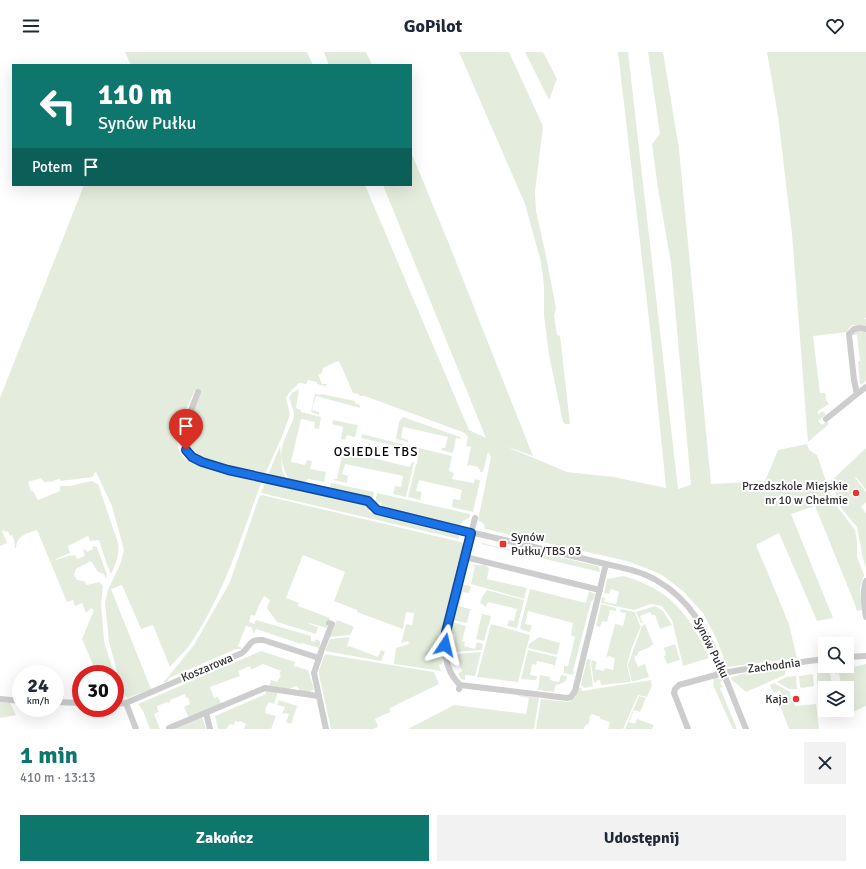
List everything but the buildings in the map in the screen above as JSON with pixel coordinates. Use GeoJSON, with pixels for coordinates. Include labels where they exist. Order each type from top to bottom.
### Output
{"type":"FeatureCollection","features":[{"type":"Feature","properties":{"kind":"street"},"geometry":{"type":"LineString","coordinates":[[857,394],[849,334],[854,329],[866,329]]}},
{"type":"Feature","properties":{"kind":"street"},"geometry":{"type":"LineString","coordinates":[[826,419],[866,387]]}},
{"type":"Feature","properties":{"kind":"street","name":"Synów Pułku"},"geometry":{"type":"LineString","coordinates":[[198,392],[184,430],[183,441],[186,450],[192,457],[202,462],[228,470],[368,501],[373,507],[381,511],[639,572],[669,588],[680,596],[706,632],[746,729]]}},
{"type":"Feature","properties":{"kind":"street"},"geometry":{"type":"LineString","coordinates":[[475,518],[446,632],[446,662],[452,675],[461,686],[570,698],[573,694],[606,564]]}},
{"type":"Feature","properties":{"kind":"street"},"geometry":{"type":"LineString","coordinates":[[465,557],[600,590]]}},
{"type":"Feature","properties":{"kind":"street"},"geometry":{"type":"LineString","coordinates":[[866,581],[864,586],[864,594],[866,617]]}},
{"type":"Feature","properties":{"kind":"street"},"geometry":{"type":"LineString","coordinates":[[326,729],[314,673],[332,624],[329,623]]}},
{"type":"Feature","properties":{"kind":"street","name":"Koszarowa"},"geometry":{"type":"LineString","coordinates":[[126,703],[242,653],[251,642],[255,640],[263,640],[319,658]]}},
{"type":"Feature","properties":{"kind":"street"},"geometry":{"type":"LineString","coordinates":[[854,657],[866,656]]}},
{"type":"Feature","properties":{"kind":"street","name":"Zachodnia"},"geometry":{"type":"LineString","coordinates":[[688,729],[674,693],[675,689],[679,685],[723,673],[818,661]]}},
{"type":"Feature","properties":{"kind":"street"},"geometry":{"type":"LineString","coordinates":[[169,728],[265,688],[318,696]]}},
{"type":"Feature","properties":{"kind":"street"},"geometry":{"type":"LineString","coordinates":[[0,699],[12,700]]}},
{"type":"Feature","properties":{"kind":"street"},"geometry":{"type":"LineString","coordinates":[[126,703],[136,729]]}},
{"type":"Feature","properties":{"kind":"street"},"geometry":{"type":"LineString","coordinates":[[206,713],[210,729]]}},
{"type":"Feature","properties":{"kind":"green space"},"geometry":{"type":"Polygon","coordinates":[[[125,52],[307,52],[313,64],[131,64],[125,52]]]}},
{"type":"Feature","properties":{"kind":"green space"},"geometry":{"type":"Polygon","coordinates":[[[324,52],[366,52],[372,64],[329,64],[324,52]]]}},
{"type":"Feature","properties":{"kind":"green space"},"geometry":{"type":"Polygon","coordinates":[[[459,52],[509,52],[543,126],[535,192],[536,211],[556,308],[554,316],[557,335],[560,336],[570,424],[565,424],[563,422],[549,355],[544,315],[544,286],[541,262],[525,204],[459,52]]]}},
{"type":"Feature","properties":{"kind":"green space"},"geometry":{"type":"Polygon","coordinates":[[[525,52],[543,52],[557,79],[549,100],[525,52]]]}},
{"type":"Feature","properties":{"kind":"green space"},"geometry":{"type":"Polygon","coordinates":[[[618,52],[628,52],[678,489],[691,485],[671,263],[652,144],[660,134],[648,52],[663,52],[679,149],[711,484],[765,481],[778,450],[807,444],[809,450],[817,455],[833,501],[855,530],[857,557],[864,575],[860,589],[862,610],[857,611],[815,506],[791,514],[833,618],[817,621],[779,533],[756,545],[789,624],[797,658],[727,667],[717,640],[703,613],[683,591],[662,575],[627,561],[485,529],[484,524],[478,520],[491,457],[488,452],[483,472],[480,472],[478,467],[470,465],[467,466],[471,447],[466,446],[468,437],[465,433],[365,396],[359,396],[359,394],[353,393],[338,361],[323,368],[322,373],[318,375],[322,384],[327,384],[326,386],[308,380],[306,384],[299,383],[289,393],[286,398],[290,415],[265,474],[215,462],[193,453],[187,439],[187,433],[201,391],[195,390],[178,431],[178,448],[182,455],[190,462],[261,483],[230,567],[212,608],[189,646],[170,667],[153,625],[141,629],[122,585],[111,589],[151,689],[127,698],[124,694],[124,665],[115,665],[109,642],[105,603],[108,590],[121,562],[124,550],[112,506],[96,472],[94,473],[93,477],[60,481],[60,479],[50,482],[44,482],[41,478],[28,482],[31,491],[33,491],[38,500],[60,491],[60,486],[71,486],[91,481],[98,484],[118,543],[117,559],[111,574],[99,540],[90,541],[88,536],[68,546],[70,553],[56,559],[75,555],[77,559],[85,556],[83,550],[85,549],[87,552],[93,549],[92,546],[97,547],[107,575],[106,579],[104,574],[98,572],[91,561],[76,569],[74,575],[77,580],[84,581],[87,585],[99,582],[103,586],[101,604],[104,641],[111,665],[93,665],[82,639],[94,610],[91,608],[86,613],[82,603],[75,606],[73,600],[67,602],[37,530],[20,538],[15,548],[12,535],[10,536],[8,531],[5,532],[4,530],[2,531],[7,543],[0,546],[0,398],[84,186],[365,186],[469,430],[486,438],[383,186],[412,186],[412,154],[533,456],[505,446],[567,472],[614,477],[666,488],[651,337],[618,52]]]}},
{"type":"Feature","properties":{"kind":"green space"},"geometry":{"type":"Polygon","coordinates":[[[767,52],[866,52],[866,318],[863,319],[866,319],[866,326],[853,325],[847,332],[813,336],[820,393],[825,393],[826,400],[829,404],[818,411],[818,414],[823,411],[826,415],[818,421],[822,425],[827,421],[829,424],[808,442],[792,234],[778,116],[767,52]]]}},
{"type":"Feature","properties":{"kind":"green space"},"geometry":{"type":"Polygon","coordinates":[[[855,331],[866,332],[866,379],[862,384],[860,384],[858,361],[860,361],[857,335],[852,335],[855,331]]]}},
{"type":"Feature","properties":{"kind":"green space"},"geometry":{"type":"Polygon","coordinates":[[[299,389],[296,408],[301,410],[301,412],[321,417],[319,429],[314,428],[315,422],[301,419],[291,462],[305,465],[307,460],[312,461],[310,469],[326,472],[324,482],[308,479],[304,483],[289,480],[283,466],[281,454],[283,443],[294,416],[289,398],[292,393],[299,389]]]}},
{"type":"Feature","properties":{"kind":"green space"},"geometry":{"type":"Polygon","coordinates":[[[315,394],[355,401],[355,403],[360,405],[360,408],[316,396],[312,410],[319,412],[319,415],[311,412],[315,394]]]}},
{"type":"Feature","properties":{"kind":"green space"},"geometry":{"type":"Polygon","coordinates":[[[403,417],[460,437],[461,439],[456,438],[453,453],[441,450],[442,448],[445,448],[448,437],[403,427],[401,438],[408,440],[408,442],[396,439],[399,422],[403,417]]]}},
{"type":"Feature","properties":{"kind":"green space"},"geometry":{"type":"Polygon","coordinates":[[[333,420],[358,425],[355,437],[347,435],[345,440],[341,439],[343,427],[332,424],[333,420]]]}},
{"type":"Feature","properties":{"kind":"green space"},"geometry":{"type":"Polygon","coordinates":[[[362,434],[417,448],[415,455],[413,455],[414,450],[361,438],[362,434]]]}},
{"type":"Feature","properties":{"kind":"green space"},"geometry":{"type":"Polygon","coordinates":[[[280,446],[282,470],[287,480],[268,475],[280,446]]]}},
{"type":"Feature","properties":{"kind":"green space"},"geometry":{"type":"Polygon","coordinates":[[[419,448],[452,456],[449,471],[454,473],[452,479],[474,483],[475,479],[480,481],[473,512],[452,507],[453,499],[460,500],[462,490],[419,480],[416,491],[422,492],[420,500],[408,497],[417,463],[419,448]]]}},
{"type":"Feature","properties":{"kind":"green space"},"geometry":{"type":"Polygon","coordinates":[[[866,448],[866,490],[856,477],[855,478],[866,492],[866,502],[861,507],[866,513],[866,568],[857,527],[841,508],[831,481],[866,448]]]}},
{"type":"Feature","properties":{"kind":"green space"},"geometry":{"type":"Polygon","coordinates":[[[343,451],[410,467],[412,462],[414,462],[406,497],[393,494],[395,486],[401,487],[403,476],[345,464],[342,474],[348,476],[347,483],[334,480],[337,479],[343,451]]]}},
{"type":"Feature","properties":{"kind":"green space"},"geometry":{"type":"Polygon","coordinates":[[[267,482],[370,505],[369,512],[458,533],[459,539],[261,493],[265,483],[267,482]]]}},
{"type":"Feature","properties":{"kind":"green space"},"geometry":{"type":"Polygon","coordinates":[[[331,483],[374,492],[373,501],[335,492],[330,487],[331,483]]]}},
{"type":"Feature","properties":{"kind":"green space"},"geometry":{"type":"Polygon","coordinates":[[[377,493],[470,514],[469,518],[463,521],[459,526],[381,507],[382,503],[375,502],[377,493]]]}},
{"type":"Feature","properties":{"kind":"green space"},"geometry":{"type":"Polygon","coordinates":[[[262,495],[461,542],[465,545],[443,640],[443,660],[442,664],[439,665],[441,671],[394,664],[396,648],[409,644],[408,641],[401,643],[406,624],[412,625],[414,613],[406,612],[403,629],[357,612],[357,610],[334,601],[345,572],[303,555],[286,598],[299,603],[298,606],[330,618],[327,628],[309,623],[318,627],[316,634],[277,622],[267,608],[270,600],[264,596],[255,616],[251,615],[249,622],[254,624],[256,620],[311,636],[311,641],[314,642],[316,639],[320,641],[319,648],[301,644],[256,629],[254,634],[251,627],[246,626],[238,646],[242,648],[241,649],[236,649],[169,678],[167,682],[163,683],[194,645],[230,582],[259,497],[262,495]]]}},
{"type":"Feature","properties":{"kind":"green space"},"geometry":{"type":"Polygon","coordinates":[[[481,544],[511,550],[513,546],[597,566],[599,567],[600,572],[481,544]]]}},
{"type":"Feature","properties":{"kind":"green space"},"geometry":{"type":"Polygon","coordinates":[[[473,565],[485,565],[489,568],[487,579],[527,588],[524,599],[471,584],[475,566],[473,565]]]}},
{"type":"Feature","properties":{"kind":"green space"},"geometry":{"type":"Polygon","coordinates":[[[624,576],[654,589],[666,596],[677,606],[686,616],[702,642],[709,658],[683,666],[672,620],[662,606],[651,604],[634,610],[601,603],[602,597],[605,598],[604,602],[616,604],[619,592],[611,589],[609,594],[604,593],[607,579],[624,576]]]}},
{"type":"Feature","properties":{"kind":"green space"},"geometry":{"type":"Polygon","coordinates":[[[461,584],[471,586],[469,593],[463,592],[459,606],[473,610],[470,610],[467,623],[452,620],[461,584]]]}},
{"type":"Feature","properties":{"kind":"green space"},"geometry":{"type":"Polygon","coordinates":[[[530,589],[586,603],[589,591],[595,594],[594,599],[591,602],[573,671],[575,672],[572,675],[564,673],[564,666],[568,666],[575,637],[571,635],[573,623],[528,611],[525,624],[532,625],[530,632],[520,628],[530,589]]]}},
{"type":"Feature","properties":{"kind":"green space"},"geometry":{"type":"Polygon","coordinates":[[[487,590],[524,600],[517,628],[507,626],[509,620],[514,621],[517,609],[488,602],[486,607],[480,603],[487,590]]]}},
{"type":"Feature","properties":{"kind":"green space"},"geometry":{"type":"Polygon","coordinates":[[[601,604],[616,608],[616,611],[610,610],[607,622],[602,621],[600,627],[596,626],[601,604]]]}},
{"type":"Feature","properties":{"kind":"green space"},"geometry":{"type":"Polygon","coordinates":[[[655,606],[663,611],[672,625],[660,629],[655,615],[652,615],[650,612],[640,616],[643,623],[641,623],[636,612],[655,606]]]}},
{"type":"Feature","properties":{"kind":"green space"},"geometry":{"type":"Polygon","coordinates":[[[621,609],[635,612],[641,626],[632,647],[627,665],[631,682],[601,685],[600,680],[594,683],[591,664],[592,660],[597,662],[595,669],[604,671],[605,668],[613,670],[615,658],[608,656],[606,658],[615,624],[623,626],[626,613],[620,612],[621,609]]]}},
{"type":"Feature","properties":{"kind":"green space"},"geometry":{"type":"Polygon","coordinates":[[[482,614],[491,616],[484,641],[476,639],[482,614]]]}},
{"type":"Feature","properties":{"kind":"green space"},"geometry":{"type":"Polygon","coordinates":[[[337,620],[354,627],[350,635],[330,637],[337,620]]]}},
{"type":"Feature","properties":{"kind":"green space"},"geometry":{"type":"Polygon","coordinates":[[[452,622],[466,626],[462,641],[465,642],[464,646],[475,649],[477,642],[483,644],[482,650],[454,652],[455,634],[450,633],[452,622]]]}},
{"type":"Feature","properties":{"kind":"green space"},"geometry":{"type":"Polygon","coordinates":[[[491,624],[530,635],[518,682],[477,677],[491,624]]]}},
{"type":"Feature","properties":{"kind":"green space"},"geometry":{"type":"Polygon","coordinates":[[[645,624],[654,646],[652,645],[638,652],[638,655],[634,657],[638,667],[645,664],[649,677],[632,682],[628,665],[642,626],[645,624]]]}},
{"type":"Feature","properties":{"kind":"green space"},"geometry":{"type":"Polygon","coordinates":[[[350,637],[347,646],[378,657],[381,650],[385,652],[381,661],[325,651],[330,639],[350,637]]]}},
{"type":"Feature","properties":{"kind":"green space"},"geometry":{"type":"Polygon","coordinates":[[[539,637],[560,643],[557,655],[528,648],[529,644],[539,637]]]}},
{"type":"Feature","properties":{"kind":"green space"},"geometry":{"type":"Polygon","coordinates":[[[675,644],[680,660],[667,664],[664,656],[666,655],[664,648],[675,644]]]}},
{"type":"Feature","properties":{"kind":"green space"},"geometry":{"type":"Polygon","coordinates":[[[528,650],[557,657],[554,668],[554,665],[537,661],[536,665],[532,664],[530,675],[537,676],[536,680],[521,679],[528,650]]]}},
{"type":"Feature","properties":{"kind":"green space"},"geometry":{"type":"Polygon","coordinates":[[[261,651],[295,662],[294,666],[308,670],[314,689],[310,692],[301,691],[296,686],[289,689],[269,686],[271,680],[277,682],[281,675],[279,674],[281,671],[263,664],[251,670],[250,666],[238,671],[240,676],[210,687],[214,698],[218,697],[221,704],[189,718],[184,707],[190,704],[188,697],[186,698],[185,694],[170,700],[168,703],[167,702],[157,706],[158,711],[160,711],[154,714],[160,729],[150,729],[143,711],[138,704],[261,651]]]}},
{"type":"Feature","properties":{"kind":"green space"},"geometry":{"type":"Polygon","coordinates":[[[481,652],[475,676],[465,675],[465,680],[461,679],[458,674],[462,671],[454,654],[481,652]]]}},
{"type":"Feature","properties":{"kind":"green space"},"geometry":{"type":"Polygon","coordinates":[[[325,654],[434,672],[439,684],[390,708],[390,712],[375,719],[378,727],[373,729],[331,729],[319,675],[319,670],[325,654]]]}},
{"type":"Feature","properties":{"kind":"green space"},"geometry":{"type":"Polygon","coordinates":[[[587,659],[591,660],[590,664],[593,686],[585,688],[581,685],[587,659]]]}},
{"type":"Feature","properties":{"kind":"green space"},"geometry":{"type":"Polygon","coordinates":[[[866,664],[866,706],[854,711],[854,681],[841,681],[839,673],[854,673],[854,667],[866,664]]]}},
{"type":"Feature","properties":{"kind":"green space"},"geometry":{"type":"Polygon","coordinates":[[[785,669],[785,675],[746,692],[731,678],[741,674],[785,669]]]}},
{"type":"Feature","properties":{"kind":"green space"},"geometry":{"type":"Polygon","coordinates":[[[817,673],[830,673],[831,681],[818,681],[818,685],[817,673]]]}},
{"type":"Feature","properties":{"kind":"green space"},"geometry":{"type":"Polygon","coordinates":[[[812,674],[814,686],[800,687],[799,676],[812,674]]]}},
{"type":"Feature","properties":{"kind":"green space"},"geometry":{"type":"Polygon","coordinates":[[[540,675],[550,677],[550,680],[559,682],[561,675],[567,676],[566,681],[558,685],[556,684],[554,692],[538,690],[540,675]]]}},
{"type":"Feature","properties":{"kind":"green space"},"geometry":{"type":"Polygon","coordinates":[[[796,676],[797,689],[789,689],[777,682],[786,677],[796,676]]]}},
{"type":"Feature","properties":{"kind":"green space"},"geometry":{"type":"Polygon","coordinates":[[[716,678],[723,681],[720,682],[721,685],[724,686],[720,688],[737,729],[733,729],[713,685],[714,679],[716,678]]]}},
{"type":"Feature","properties":{"kind":"green space"},"geometry":{"type":"Polygon","coordinates":[[[651,680],[652,685],[647,697],[638,695],[623,729],[608,729],[610,723],[608,721],[600,719],[600,717],[592,714],[589,717],[588,725],[586,724],[584,729],[536,729],[541,699],[568,702],[574,698],[578,687],[583,689],[581,689],[582,691],[651,680]]]}},
{"type":"Feature","properties":{"kind":"green space"},"geometry":{"type":"Polygon","coordinates":[[[774,683],[790,692],[791,700],[794,700],[795,706],[816,704],[819,729],[789,729],[779,703],[784,701],[780,690],[774,693],[770,685],[774,683]]]}},
{"type":"Feature","properties":{"kind":"green space"},"geometry":{"type":"Polygon","coordinates":[[[265,691],[278,692],[274,704],[269,702],[265,709],[265,713],[276,716],[271,729],[244,729],[246,724],[240,721],[235,721],[234,725],[230,724],[226,729],[218,729],[215,716],[266,694],[265,691]]]}},
{"type":"Feature","properties":{"kind":"green space"},"geometry":{"type":"Polygon","coordinates":[[[518,695],[539,698],[534,729],[408,729],[454,705],[526,714],[529,698],[518,695]]]}},
{"type":"Feature","properties":{"kind":"green space"},"geometry":{"type":"Polygon","coordinates":[[[639,696],[646,698],[640,712],[634,710],[629,722],[635,724],[637,719],[654,725],[652,729],[625,729],[639,696]]]}},
{"type":"Feature","properties":{"kind":"green space"},"geometry":{"type":"Polygon","coordinates":[[[279,700],[297,706],[291,724],[286,722],[289,714],[282,714],[285,707],[277,705],[279,700]]]}},
{"type":"Feature","properties":{"kind":"green space"},"geometry":{"type":"Polygon","coordinates":[[[0,702],[10,703],[12,707],[12,716],[0,718],[0,702]]]}},
{"type":"Feature","properties":{"kind":"green space"},"geometry":{"type":"Polygon","coordinates":[[[202,717],[206,729],[173,729],[202,717]]]}},
{"type":"Feature","properties":{"kind":"place","name":"Przedszkole Miejskie nr 10 w Chełmie"},"geometry":{"type":"Point","coordinates":[856,493]}},
{"type":"Feature","properties":{"kind":"place","name":"Synów Pułku/TBS 03"},"geometry":{"type":"Point","coordinates":[503,544]}},
{"type":"Feature","properties":{"kind":"place","name":"Kaja"},"geometry":{"type":"Point","coordinates":[796,699]}},
{"type":"Feature","properties":{"kind":"district","name":"OSIEDLE TBS"},"geometry":{"type":"Point","coordinates":[376,452]}},
{"type":"Feature","properties":{"kind":"route"},"geometry":{"type":"LineString","coordinates":[[186,450],[192,457],[202,462],[228,470],[368,501],[377,510],[471,533],[446,632],[445,645]]}}]}
